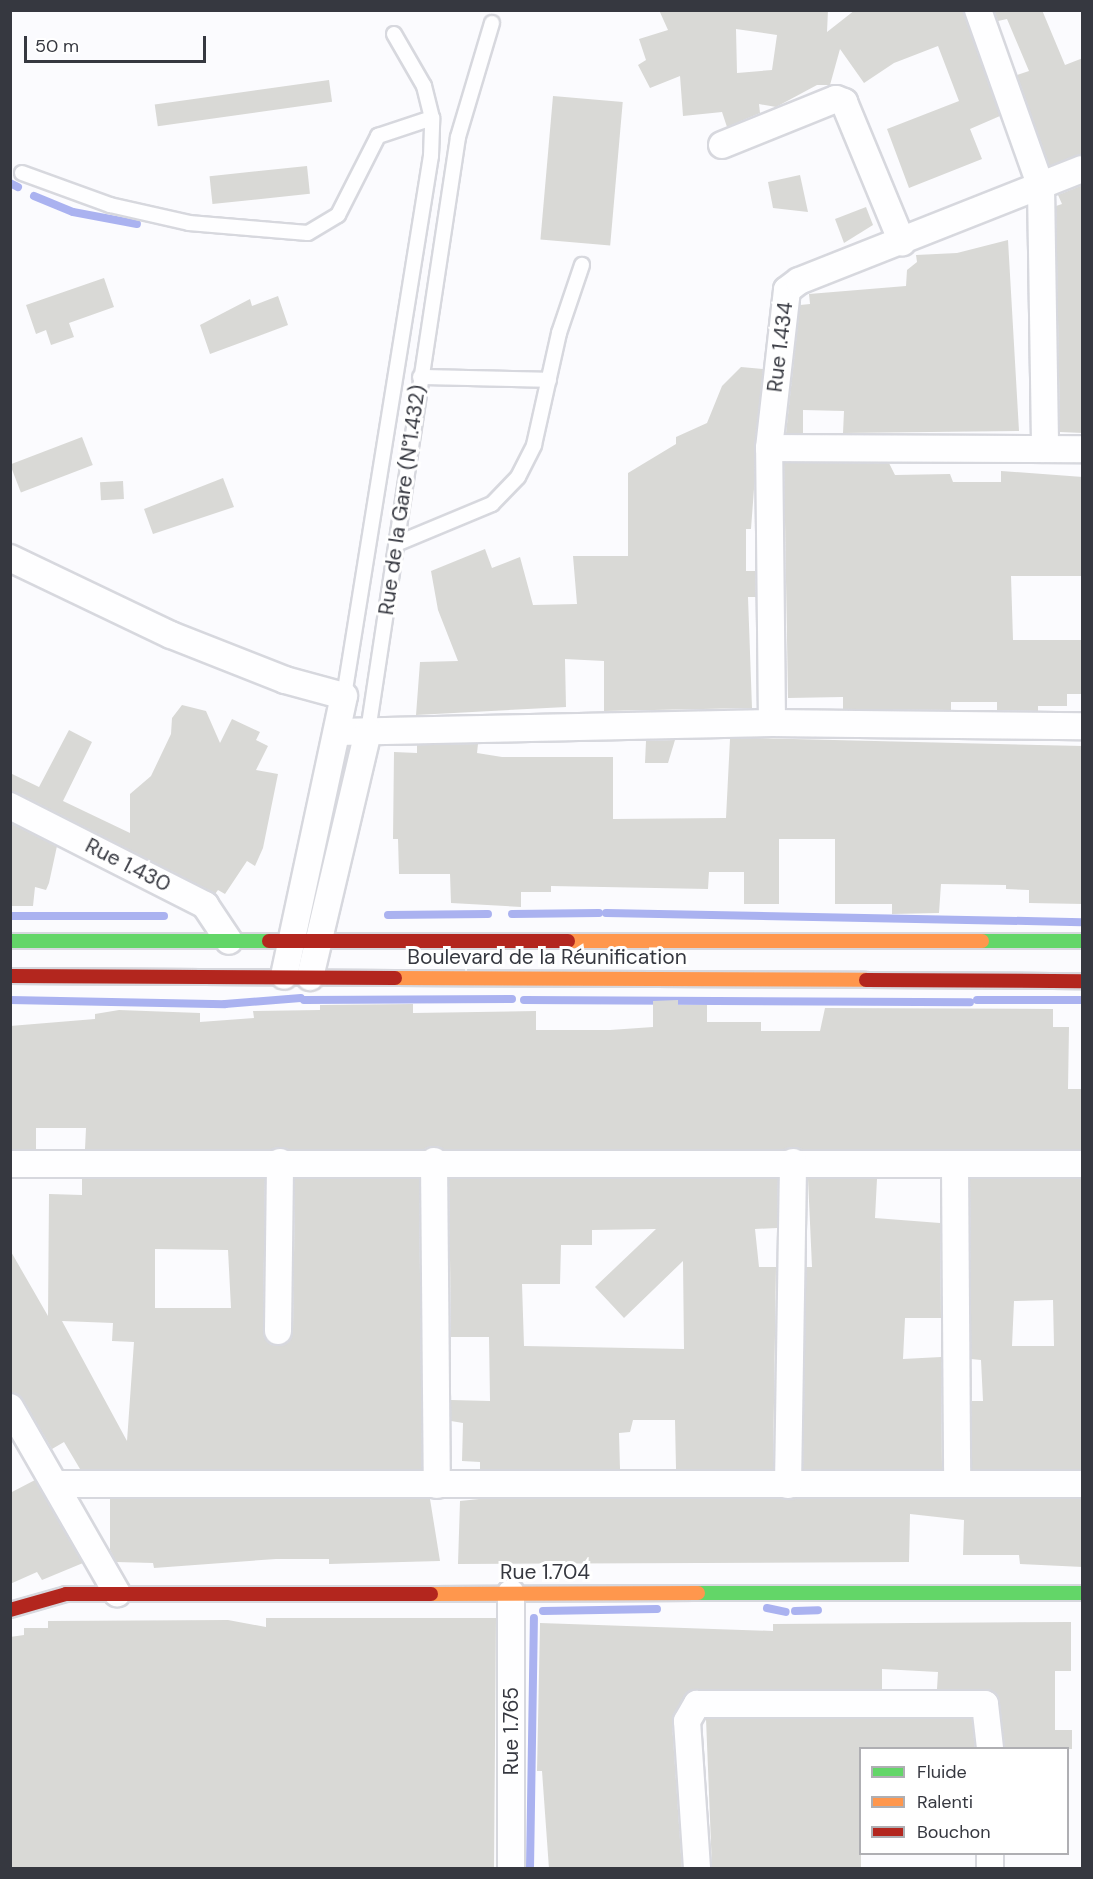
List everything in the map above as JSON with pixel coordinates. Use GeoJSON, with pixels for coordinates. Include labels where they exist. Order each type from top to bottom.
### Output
{"type":"FeatureCollection","features":[{"type":"Feature","properties":{"kind":"main road"},"geometry":{"type":"LineString","coordinates":[[10,941],[1083,941]]}},
{"type":"Feature","properties":{"kind":"main road","name":"Boulevard de la Réunification"},"geometry":{"type":"LineString","coordinates":[[10,976],[1083,981]]}},
{"type":"Feature","properties":{"kind":"main road","name":"Rue 1.704"},"geometry":{"type":"LineString","coordinates":[[10,1610],[66,1594],[117,1593],[1083,1593]]}},
{"type":"Feature","properties":{"kind":"street"},"geometry":{"type":"LineString","coordinates":[[978,10],[1041,187],[1045,449]]}},
{"type":"Feature","properties":{"kind":"street"},"geometry":{"type":"LineString","coordinates":[[722,145],[836,99],[844,102],[902,242]]}},
{"type":"Feature","properties":{"kind":"street","name":"Rue 1.434"},"geometry":{"type":"LineString","coordinates":[[772,723],[769,448],[787,291],[799,281],[1083,170]]}},
{"type":"Feature","properties":{"kind":"street"},"geometry":{"type":"LineString","coordinates":[[769,448],[1083,449]]}},
{"type":"Feature","properties":{"kind":"street"},"geometry":{"type":"LineString","coordinates":[[10,558],[171,635],[285,680],[344,696],[284,976]]}},
{"type":"Feature","properties":{"kind":"street"},"geometry":{"type":"LineString","coordinates":[[337,732],[772,723],[1083,726]]}},
{"type":"Feature","properties":{"kind":"street","name":"Rue de la Gare (N°1.432)"},"geometry":{"type":"LineString","coordinates":[[310,977],[368,731]]}},
{"type":"Feature","properties":{"kind":"street","name":"Rue 1.430"},"geometry":{"type":"LineString","coordinates":[[10,806],[206,905],[229,941]]}},
{"type":"Feature","properties":{"kind":"street"},"geometry":{"type":"LineString","coordinates":[[434,1161],[437,1485]]}},
{"type":"Feature","properties":{"kind":"street"},"geometry":{"type":"LineString","coordinates":[[10,1164],[434,1161],[793,1162],[955,1166],[1083,1164]]}},
{"type":"Feature","properties":{"kind":"street"},"geometry":{"type":"LineString","coordinates":[[278,1330],[280,1162]]}},
{"type":"Feature","properties":{"kind":"street"},"geometry":{"type":"LineString","coordinates":[[788,1485],[793,1162]]}},
{"type":"Feature","properties":{"kind":"street"},"geometry":{"type":"LineString","coordinates":[[955,1166],[957,1483]]}},
{"type":"Feature","properties":{"kind":"street"},"geometry":{"type":"LineString","coordinates":[[10,1407],[117,1593]]}},
{"type":"Feature","properties":{"kind":"street"},"geometry":{"type":"LineString","coordinates":[[55,1484],[1083,1484]]}},
{"type":"Feature","properties":{"kind":"street","name":"Rue 1.765"},"geometry":{"type":"LineString","coordinates":[[511,1593],[511,1869]]}},
{"type":"Feature","properties":{"kind":"street"},"geometry":{"type":"LineString","coordinates":[[697,1869],[687,1721],[697,1704],[985,1704],[990,1747]]}},
{"type":"Feature","properties":{"kind":"lane","name":"Rue de la Gare (N°1.432)"},"geometry":{"type":"LineString","coordinates":[[368,731],[458,137],[492,22]]}},
{"type":"Feature","properties":{"kind":"lane"},"geometry":{"type":"LineString","coordinates":[[344,696],[422,220],[432,118],[424,86],[394,34]]}},
{"type":"Feature","properties":{"kind":"lane"},"geometry":{"type":"LineString","coordinates":[[22,173],[110,205],[189,223],[308,233],[338,215],[378,136],[432,118]]}},
{"type":"Feature","properties":{"kind":"lane"},"geometry":{"type":"LineString","coordinates":[[396,543],[492,504],[518,477],[534,445],[549,380],[582,265]]}},
{"type":"Feature","properties":{"kind":"lane"},"geometry":{"type":"LineString","coordinates":[[420,377],[549,380]]}},
{"type":"Feature","properties":{"kind":"building"},"geometry":{"type":"Polygon","coordinates":[[[659,10],[828,10],[827,32],[855,10],[963,10],[1000,116],[970,129],[982,159],[909,188],[887,129],[959,101],[938,46],[894,63],[864,83],[840,49],[830,85],[817,85],[776,107],[759,104],[760,113],[727,127],[722,112],[683,116],[680,76],[650,88],[638,65],[646,60],[639,39],[668,30],[659,10]],[[736,29],[737,73],[772,70],[777,35],[736,29]]]}},
{"type":"Feature","properties":{"kind":"building"},"geometry":{"type":"Polygon","coordinates":[[[994,10],[1042,10],[1065,65],[1083,58],[1083,154],[1049,166],[1017,75],[1029,71],[1007,19],[998,21],[994,10]]]}},
{"type":"Feature","properties":{"kind":"building"},"geometry":{"type":"Polygon","coordinates":[[[329,80],[332,102],[158,126],[155,104],[329,80]]]}},
{"type":"Feature","properties":{"kind":"building"},"geometry":{"type":"Polygon","coordinates":[[[553,96],[623,102],[610,246],[540,239],[553,96]]]}},
{"type":"Feature","properties":{"kind":"building"},"geometry":{"type":"Polygon","coordinates":[[[307,166],[310,194],[212,204],[210,176],[307,166]]]}},
{"type":"Feature","properties":{"kind":"building"},"geometry":{"type":"Polygon","coordinates":[[[800,175],[808,212],[773,208],[768,182],[800,175]]]}},
{"type":"Feature","properties":{"kind":"building"},"geometry":{"type":"Polygon","coordinates":[[[1083,185],[1083,433],[1060,432],[1056,206],[1062,204],[1058,195],[1083,185]]]}},
{"type":"Feature","properties":{"kind":"building"},"geometry":{"type":"Polygon","coordinates":[[[866,207],[873,225],[844,243],[835,219],[866,207]]]}},
{"type":"Feature","properties":{"kind":"building"},"geometry":{"type":"Polygon","coordinates":[[[1008,240],[1019,431],[843,433],[844,411],[803,410],[803,433],[786,433],[800,305],[810,304],[809,294],[906,286],[907,270],[917,262],[916,255],[957,253],[1008,240]]]}},
{"type":"Feature","properties":{"kind":"building"},"geometry":{"type":"Polygon","coordinates":[[[104,278],[114,307],[69,323],[74,337],[51,345],[46,330],[36,334],[26,305],[104,278]]]}},
{"type":"Feature","properties":{"kind":"building"},"geometry":{"type":"Polygon","coordinates":[[[278,296],[288,325],[210,354],[200,325],[250,299],[252,306],[278,296]]]}},
{"type":"Feature","properties":{"kind":"building"},"geometry":{"type":"Polygon","coordinates":[[[741,367],[763,369],[751,529],[746,529],[746,571],[755,571],[756,597],[748,597],[752,708],[604,711],[604,661],[565,659],[566,707],[416,715],[420,662],[458,661],[438,610],[431,571],[485,549],[492,568],[520,557],[533,605],[577,604],[573,556],[628,556],[628,473],[676,444],[676,437],[707,423],[722,386],[741,367]]]}},
{"type":"Feature","properties":{"kind":"building"},"geometry":{"type":"Polygon","coordinates":[[[82,437],[93,465],[21,493],[10,465],[82,437]]]}},
{"type":"Feature","properties":{"kind":"building"},"geometry":{"type":"Polygon","coordinates":[[[784,463],[889,463],[895,475],[950,474],[953,482],[1001,482],[1001,471],[1083,477],[1083,576],[1011,576],[1013,640],[1083,640],[1083,694],[1067,694],[1067,706],[1038,706],[1038,711],[997,710],[997,702],[951,702],[951,710],[843,709],[843,697],[788,698],[784,463]]]}},
{"type":"Feature","properties":{"kind":"building"},"geometry":{"type":"Polygon","coordinates":[[[223,478],[234,507],[153,534],[144,509],[223,478]]]}},
{"type":"Feature","properties":{"kind":"building"},"geometry":{"type":"Polygon","coordinates":[[[123,481],[124,499],[101,500],[100,482],[123,481]]]}},
{"type":"Feature","properties":{"kind":"building"},"geometry":{"type":"Polygon","coordinates":[[[182,705],[206,711],[220,743],[232,719],[260,732],[256,740],[268,746],[256,770],[278,774],[263,848],[255,866],[247,861],[225,894],[218,890],[215,894],[10,791],[10,773],[39,787],[69,730],[92,742],[63,801],[130,833],[130,794],[151,776],[171,734],[172,718],[182,705]]]}},
{"type":"Feature","properties":{"kind":"building"},"geometry":{"type":"Polygon","coordinates":[[[730,739],[1083,746],[1083,904],[1029,903],[1029,890],[1006,889],[1006,885],[941,884],[939,913],[892,914],[892,904],[835,904],[835,839],[779,839],[779,904],[744,904],[744,872],[709,872],[708,889],[551,886],[551,892],[521,892],[521,907],[451,903],[450,874],[399,874],[398,839],[393,839],[394,752],[417,753],[417,745],[478,744],[477,753],[502,757],[613,757],[613,819],[726,818],[730,739]]]}},
{"type":"Feature","properties":{"kind":"building"},"geometry":{"type":"Polygon","coordinates":[[[675,740],[668,763],[645,763],[646,741],[675,740]]]}},
{"type":"Feature","properties":{"kind":"building"},"geometry":{"type":"Polygon","coordinates":[[[10,823],[57,846],[49,883],[46,890],[35,887],[33,906],[10,906],[10,823]]]}},
{"type":"Feature","properties":{"kind":"building"},"geometry":{"type":"Polygon","coordinates":[[[678,1000],[678,1005],[707,1005],[707,1022],[761,1022],[761,1031],[820,1031],[825,1008],[1053,1009],[1053,1027],[1069,1027],[1068,1089],[1083,1089],[1083,1149],[85,1149],[86,1128],[36,1128],[36,1149],[10,1149],[10,1026],[95,1019],[95,1014],[119,1010],[200,1013],[200,1022],[254,1018],[253,1011],[320,1010],[320,1005],[413,1004],[413,1013],[536,1011],[536,1030],[610,1030],[653,1027],[653,1001],[678,1000]]]}},
{"type":"Feature","properties":{"kind":"building"},"geometry":{"type":"Polygon","coordinates":[[[82,1179],[265,1179],[263,1331],[270,1344],[278,1346],[293,1331],[295,1179],[419,1179],[422,1469],[80,1469],[64,1442],[52,1449],[23,1400],[10,1392],[10,1250],[48,1316],[49,1194],[82,1195],[82,1179]],[[155,1249],[155,1308],[231,1308],[228,1250],[155,1249]],[[62,1321],[127,1441],[134,1342],[112,1341],[113,1323],[62,1321]]]}},
{"type":"Feature","properties":{"kind":"building"},"geometry":{"type":"Polygon","coordinates":[[[449,1179],[778,1179],[777,1228],[755,1229],[759,1267],[776,1267],[773,1469],[676,1469],[675,1420],[633,1420],[630,1432],[619,1433],[620,1469],[480,1469],[480,1462],[462,1461],[463,1423],[451,1421],[451,1400],[490,1401],[489,1337],[451,1337],[449,1179]],[[656,1229],[592,1230],[592,1245],[561,1245],[560,1284],[522,1284],[524,1346],[684,1349],[683,1261],[624,1318],[595,1287],[656,1229]]]}},
{"type":"Feature","properties":{"kind":"building"},"geometry":{"type":"Polygon","coordinates":[[[808,1179],[877,1179],[875,1218],[940,1223],[941,1318],[905,1318],[903,1359],[941,1357],[942,1469],[803,1469],[806,1267],[812,1267],[808,1179]]]}},
{"type":"Feature","properties":{"kind":"building"},"geometry":{"type":"Polygon","coordinates":[[[970,1179],[1083,1179],[1083,1469],[972,1469],[971,1401],[983,1401],[981,1360],[971,1359],[970,1179]],[[1053,1300],[1014,1301],[1012,1346],[1054,1346],[1053,1300]]]}},
{"type":"Feature","properties":{"kind":"building"},"geometry":{"type":"Polygon","coordinates":[[[35,1480],[83,1563],[42,1580],[37,1572],[10,1584],[10,1493],[35,1480]]]}},
{"type":"Feature","properties":{"kind":"building"},"geometry":{"type":"Polygon","coordinates":[[[110,1499],[430,1499],[440,1561],[329,1564],[329,1559],[276,1559],[154,1568],[153,1563],[116,1562],[110,1550],[110,1499]]]}},
{"type":"Feature","properties":{"kind":"building"},"geometry":{"type":"Polygon","coordinates":[[[479,1499],[1083,1499],[1083,1567],[1020,1564],[1019,1555],[963,1555],[964,1520],[910,1514],[909,1562],[458,1564],[460,1501],[479,1499]]]}},
{"type":"Feature","properties":{"kind":"building"},"geometry":{"type":"Polygon","coordinates":[[[266,1618],[496,1618],[494,1869],[10,1869],[10,1637],[24,1635],[24,1628],[48,1628],[48,1621],[228,1620],[266,1627],[266,1618]]]}},
{"type":"Feature","properties":{"kind":"building"},"geometry":{"type":"Polygon","coordinates":[[[1071,1622],[1071,1671],[1055,1671],[1055,1730],[1072,1730],[1072,1749],[1069,1747],[1005,1747],[997,1695],[985,1689],[937,1689],[938,1672],[882,1669],[882,1689],[696,1689],[684,1696],[672,1722],[682,1869],[549,1869],[542,1771],[537,1771],[540,1623],[773,1631],[773,1624],[1071,1622]]]}},
{"type":"Feature","properties":{"kind":"building"},"geometry":{"type":"Polygon","coordinates":[[[706,1719],[972,1719],[975,1747],[859,1747],[861,1869],[712,1869],[706,1719]]]}},
{"type":"Feature","properties":{"kind":"waterway"},"geometry":{"type":"LineString","coordinates":[[10,183],[18,187]]}},
{"type":"Feature","properties":{"kind":"waterway"},"geometry":{"type":"LineString","coordinates":[[34,196],[73,212],[137,224]]}},
{"type":"Feature","properties":{"kind":"waterway"},"geometry":{"type":"LineString","coordinates":[[512,914],[599,913]]}},
{"type":"Feature","properties":{"kind":"waterway"},"geometry":{"type":"LineString","coordinates":[[606,913],[1082,922]]}},
{"type":"Feature","properties":{"kind":"waterway"},"geometry":{"type":"LineString","coordinates":[[388,915],[488,914]]}},
{"type":"Feature","properties":{"kind":"waterway"},"geometry":{"type":"LineString","coordinates":[[10,916],[164,916]]}},
{"type":"Feature","properties":{"kind":"waterway"},"geometry":{"type":"LineString","coordinates":[[10,1000],[225,1004],[301,998]]}},
{"type":"Feature","properties":{"kind":"waterway"},"geometry":{"type":"LineString","coordinates":[[304,1000],[512,999]]}},
{"type":"Feature","properties":{"kind":"waterway"},"geometry":{"type":"LineString","coordinates":[[524,1000],[970,1002]]}},
{"type":"Feature","properties":{"kind":"waterway"},"geometry":{"type":"LineString","coordinates":[[977,1000],[1082,1000]]}},
{"type":"Feature","properties":{"kind":"waterway"},"geometry":{"type":"LineString","coordinates":[[767,1608],[786,1612]]}},
{"type":"Feature","properties":{"kind":"waterway"},"geometry":{"type":"LineString","coordinates":[[543,1611],[657,1609]]}},
{"type":"Feature","properties":{"kind":"waterway"},"geometry":{"type":"LineString","coordinates":[[795,1611],[818,1610]]}},
{"type":"Feature","properties":{"kind":"waterway"},"geometry":{"type":"LineString","coordinates":[[530,1868],[534,1618]]}},
{"type":"Feature","properties":{"kind":"traffic: fast"},"geometry":{"type":"LineString","coordinates":[[10,941],[269,941]]}},
{"type":"Feature","properties":{"kind":"traffic: fast"},"geometry":{"type":"LineString","coordinates":[[982,941],[1082,941]]}},
{"type":"Feature","properties":{"kind":"traffic: fast"},"geometry":{"type":"LineString","coordinates":[[698,1593],[1082,1593]]}},
{"type":"Feature","properties":{"kind":"traffic: slow"},"geometry":{"type":"LineString","coordinates":[[568,941],[982,941]]}},
{"type":"Feature","properties":{"kind":"traffic: slow"},"geometry":{"type":"LineString","coordinates":[[395,978],[866,980]]}},
{"type":"Feature","properties":{"kind":"traffic: slow"},"geometry":{"type":"LineString","coordinates":[[431,1594],[698,1593]]}},
{"type":"Feature","properties":{"kind":"traffic: jam"},"geometry":{"type":"LineString","coordinates":[[269,941],[568,941]]}},
{"type":"Feature","properties":{"kind":"traffic: jam"},"geometry":{"type":"LineString","coordinates":[[10,976],[395,978]]}},
{"type":"Feature","properties":{"kind":"traffic: jam"},"geometry":{"type":"LineString","coordinates":[[866,980],[1082,981]]}},
{"type":"Feature","properties":{"kind":"traffic: jam"},"geometry":{"type":"LineString","coordinates":[[10,1610],[66,1594],[431,1594]]}}]}
